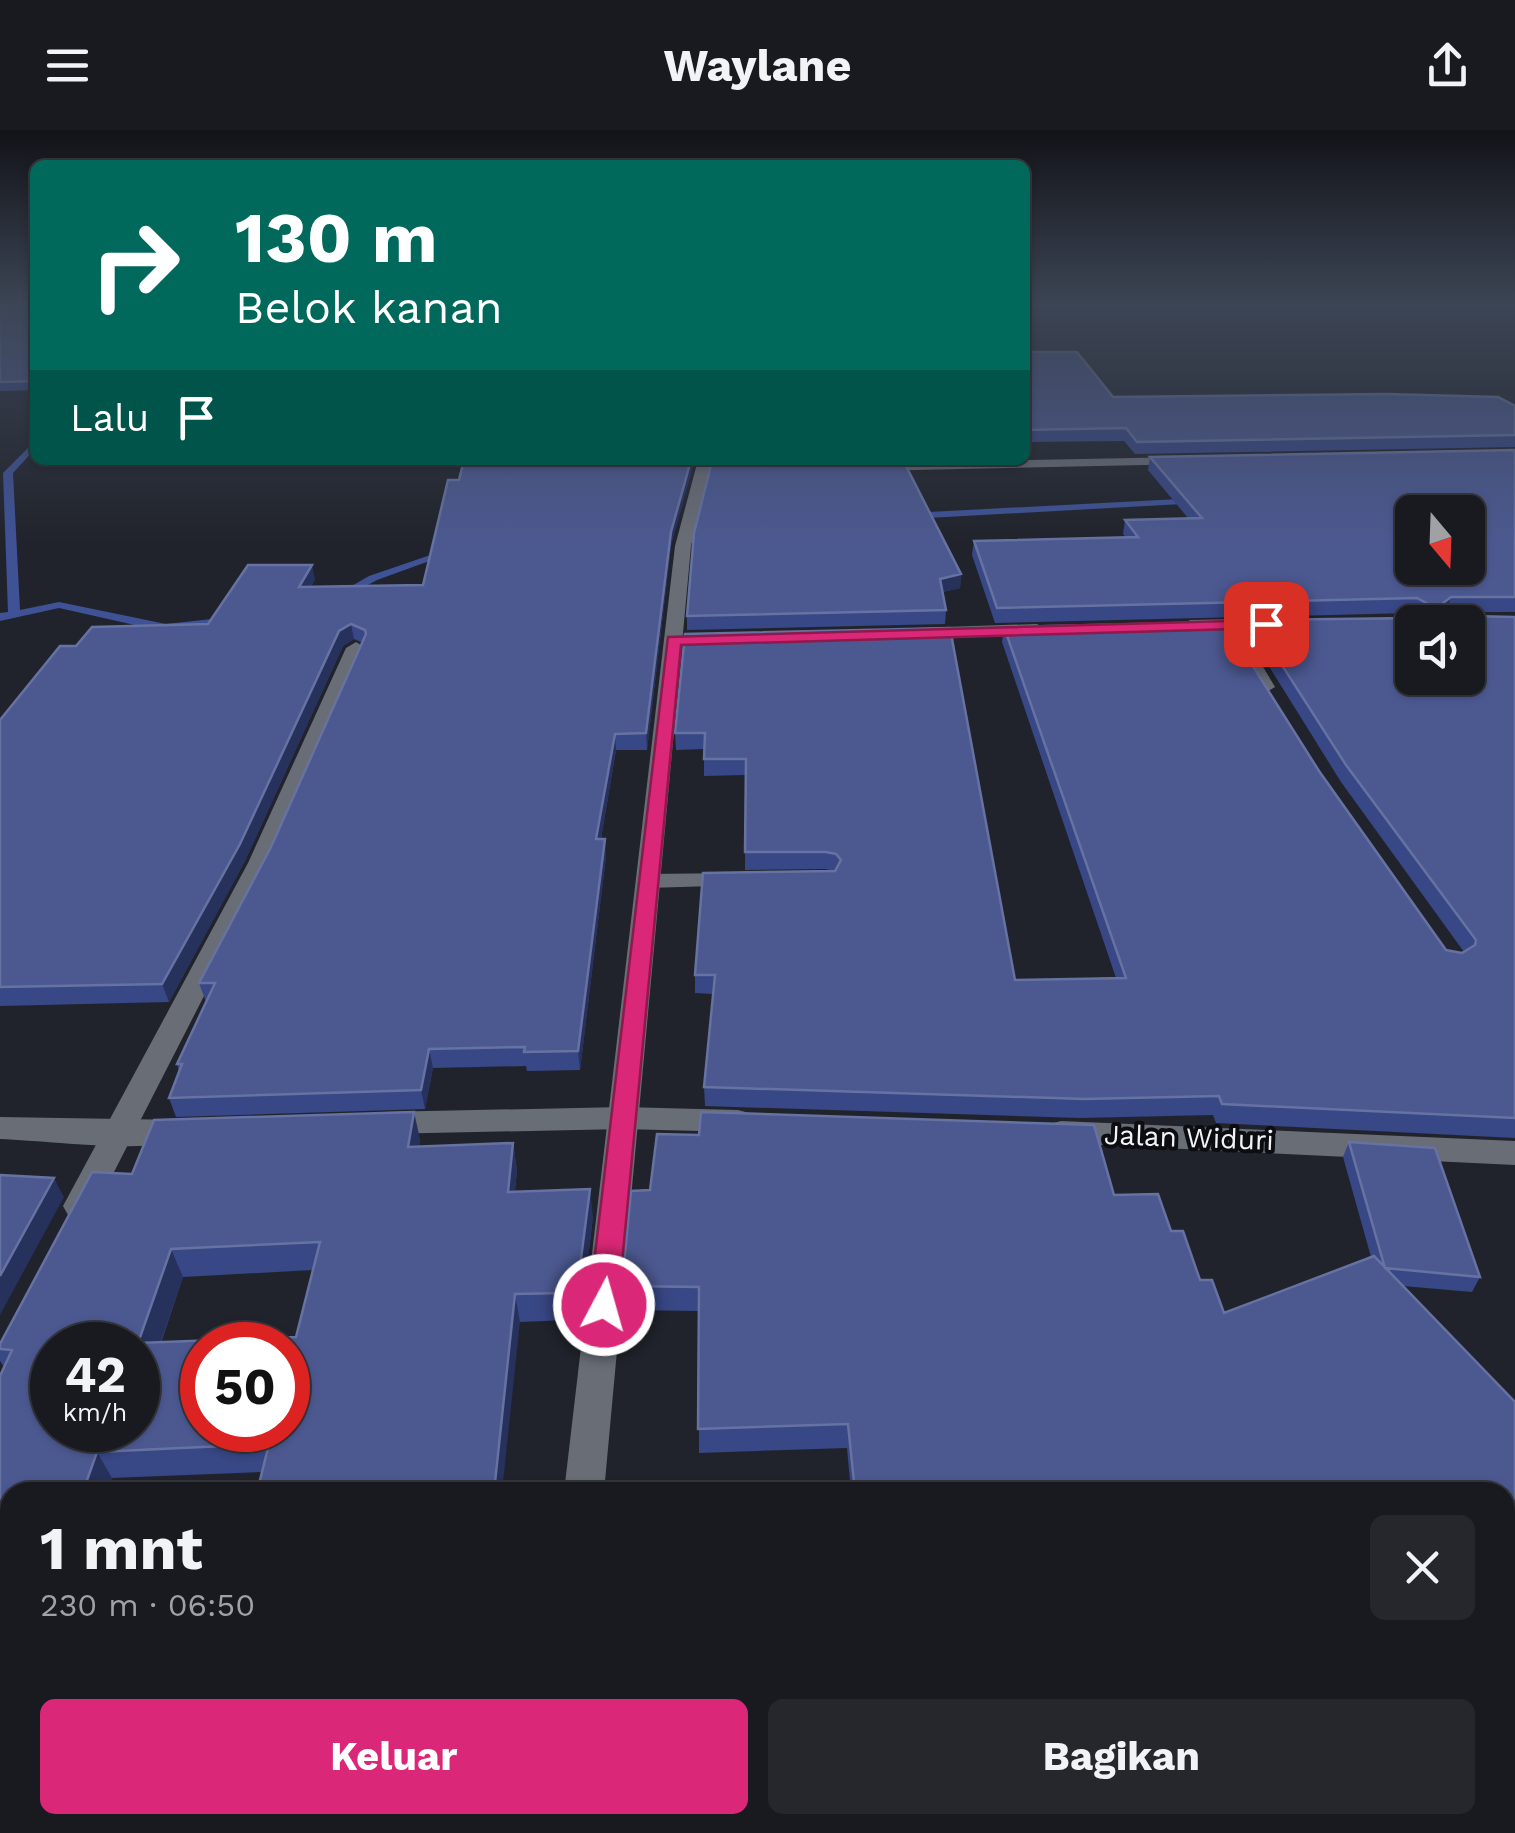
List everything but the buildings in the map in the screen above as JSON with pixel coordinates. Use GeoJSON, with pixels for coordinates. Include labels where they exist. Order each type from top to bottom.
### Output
{"type":"FeatureCollection","features":[{"type":"Feature","properties":{"kind":"street"},"geometry":{"type":"LineString","coordinates":[[1030,464],[1198,461]]}},
{"type":"Feature","properties":{"kind":"street"},"geometry":{"type":"LineString","coordinates":[[585,1482],[648,881],[684,640],[685,536],[703,465],[722,470]]}},
{"type":"Feature","properties":{"kind":"street"},"geometry":{"type":"LineString","coordinates":[[861,467],[973,465]]}},
{"type":"Feature","properties":{"kind":"street"},"geometry":{"type":"LineString","coordinates":[[1169,626],[1302,624]]}},
{"type":"Feature","properties":{"kind":"street"},"geometry":{"type":"LineString","coordinates":[[1229,625],[1273,701]]}},
{"type":"Feature","properties":{"kind":"street"},"geometry":{"type":"LineString","coordinates":[[892,634],[1050,630]]}},
{"type":"Feature","properties":{"kind":"street"},"geometry":{"type":"LineString","coordinates":[[64,1237],[260,863],[356,648]]}},
{"type":"Feature","properties":{"kind":"street"},"geometry":{"type":"LineString","coordinates":[[648,881],[766,880]]}},
{"type":"Feature","properties":{"kind":"street"},"geometry":{"type":"LineString","coordinates":[[356,1124],[624,1118],[773,1122]]}},
{"type":"Feature","properties":{"kind":"street"},"geometry":{"type":"LineString","coordinates":[[0,1128],[119,1133],[218,1129]]}},
{"type":"Feature","properties":{"kind":"street","name":"Jalan Widuri"},"geometry":{"type":"LineString","coordinates":[[1036,1131],[1317,1141],[1515,1154]]}},
{"type":"Feature","properties":{"kind":"waterway"},"geometry":{"type":"LineString","coordinates":[[14,614],[8,473],[30,449]]}},
{"type":"Feature","properties":{"kind":"waterway"},"geometry":{"type":"LineString","coordinates":[[909,516],[1198,501]]}},
{"type":"Feature","properties":{"kind":"waterway"},"geometry":{"type":"LineString","coordinates":[[342,595],[373,578],[452,551]]}},
{"type":"Feature","properties":{"kind":"waterway"},"geometry":{"type":"LineString","coordinates":[[0,617],[59,605],[166,628],[230,621]]}},
{"type":"Feature","properties":{"kind":"route"},"geometry":{"type":"LineString","coordinates":[[604,1305],[674,640],[1266,624]]}}]}
